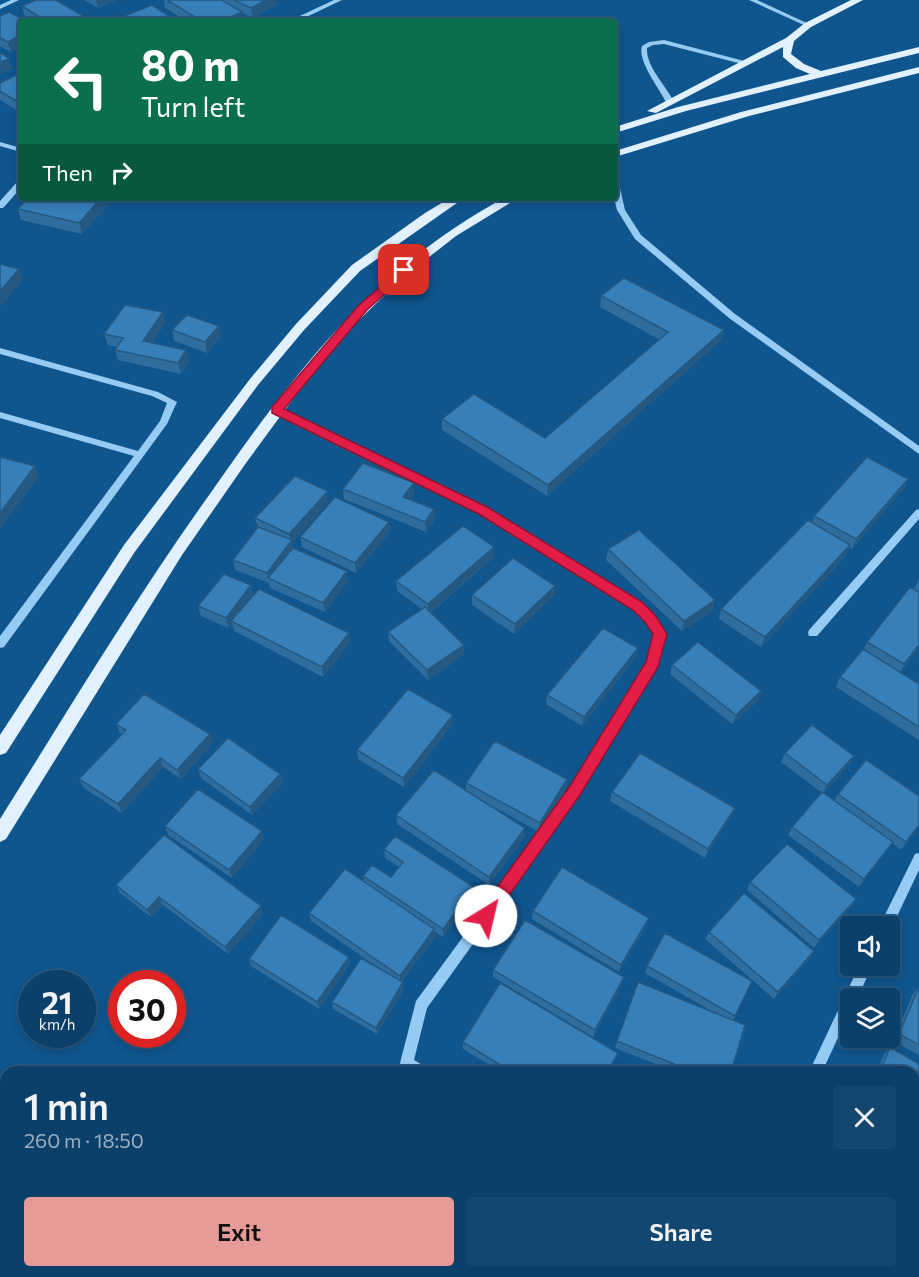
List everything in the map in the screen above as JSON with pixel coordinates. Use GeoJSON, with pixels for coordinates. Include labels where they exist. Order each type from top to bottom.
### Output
{"type":"FeatureCollection","features":[{"type":"Feature","properties":{"kind":"main road"},"geometry":{"type":"LineString","coordinates":[[618,128],[747,63],[789,40],[808,25],[858,0]]}},
{"type":"Feature","properties":{"kind":"main road"},"geometry":{"type":"LineString","coordinates":[[789,40],[786,56],[800,66],[818,74]]}},
{"type":"Feature","properties":{"kind":"main road"},"geometry":{"type":"LineString","coordinates":[[618,128],[818,74],[919,50]]}},
{"type":"Feature","properties":{"kind":"main road"},"geometry":{"type":"LineString","coordinates":[[618,153],[745,114],[919,70]]}},
{"type":"Feature","properties":{"kind":"main road"},"geometry":{"type":"LineString","coordinates":[[0,748],[129,549],[254,382],[300,327],[356,268],[429,215],[453,201]]}},
{"type":"Feature","properties":{"kind":"main road"},"geometry":{"type":"LineString","coordinates":[[0,834],[139,608],[276,410],[363,307],[418,258],[480,214],[506,201]]}},
{"type":"Feature","properties":{"kind":"street"},"geometry":{"type":"LineString","coordinates":[[2,5],[16,0]]}},
{"type":"Feature","properties":{"kind":"street"},"geometry":{"type":"LineString","coordinates":[[317,0],[328,5]]}},
{"type":"Feature","properties":{"kind":"street"},"geometry":{"type":"LineString","coordinates":[[299,18],[339,0]]}},
{"type":"Feature","properties":{"kind":"street"},"geometry":{"type":"LineString","coordinates":[[752,0],[808,25]]}},
{"type":"Feature","properties":{"kind":"street"},"geometry":{"type":"LineString","coordinates":[[670,102],[666,90],[644,61],[642,52],[644,47],[651,43],[664,42],[747,63]]}},
{"type":"Feature","properties":{"kind":"street"},"geometry":{"type":"LineString","coordinates":[[0,144],[18,149]]}},
{"type":"Feature","properties":{"kind":"street"},"geometry":{"type":"LineString","coordinates":[[0,206],[18,186]]}},
{"type":"Feature","properties":{"kind":"street"},"geometry":{"type":"LineString","coordinates":[[618,197],[621,210],[638,237],[732,316],[919,451]]}},
{"type":"Feature","properties":{"kind":"street"},"geometry":{"type":"LineString","coordinates":[[0,351],[155,394],[172,402],[164,422],[138,454],[0,645]]}},
{"type":"Feature","properties":{"kind":"street"},"geometry":{"type":"LineString","coordinates":[[276,410],[483,511],[637,606],[660,634],[653,663],[564,808],[421,1005],[407,1063],[412,1066]]}},
{"type":"Feature","properties":{"kind":"street"},"geometry":{"type":"LineString","coordinates":[[0,415],[138,454]]}},
{"type":"Feature","properties":{"kind":"street"},"geometry":{"type":"LineString","coordinates":[[813,633],[919,513]]}},
{"type":"Feature","properties":{"kind":"street"},"geometry":{"type":"LineString","coordinates":[[890,916],[919,858]]}},
{"type":"Feature","properties":{"kind":"street"},"geometry":{"type":"LineString","coordinates":[[818,1066],[861,976]]}},
{"type":"Feature","properties":{"kind":"building"},"geometry":{"type":"Polygon","coordinates":[[[36,0],[56,0],[87,18],[41,18],[22,6],[36,0]]]}},
{"type":"Feature","properties":{"kind":"building"},"geometry":{"type":"Polygon","coordinates":[[[167,0],[222,0],[242,12],[229,18],[197,18],[167,0]]]}},
{"type":"Feature","properties":{"kind":"building"},"geometry":{"type":"Polygon","coordinates":[[[234,0],[266,0],[251,8],[234,0]]]}},
{"type":"Feature","properties":{"kind":"building"},"geometry":{"type":"Polygon","coordinates":[[[152,5],[172,18],[124,18],[122,17],[152,5]]]}},
{"type":"Feature","properties":{"kind":"building"},"geometry":{"type":"Polygon","coordinates":[[[9,12],[20,18],[18,18],[18,37],[8,42],[0,38],[0,16],[9,12]]]}},
{"type":"Feature","properties":{"kind":"building"},"geometry":{"type":"Polygon","coordinates":[[[0,52],[9,59],[0,62],[0,52]]]}},
{"type":"Feature","properties":{"kind":"building"},"geometry":{"type":"Polygon","coordinates":[[[18,74],[18,102],[0,91],[0,83],[18,74]]]}},
{"type":"Feature","properties":{"kind":"building"},"geometry":{"type":"Polygon","coordinates":[[[25,201],[98,201],[79,223],[18,209],[25,201]]]}},
{"type":"Feature","properties":{"kind":"building"},"geometry":{"type":"Polygon","coordinates":[[[0,264],[19,269],[0,291],[0,264]]]}},
{"type":"Feature","properties":{"kind":"building"},"geometry":{"type":"Polygon","coordinates":[[[624,278],[724,330],[548,485],[442,419],[474,394],[545,438],[668,332],[601,296],[624,278]]]}},
{"type":"Feature","properties":{"kind":"building"},"geometry":{"type":"Polygon","coordinates":[[[125,305],[163,312],[143,341],[186,350],[178,363],[115,350],[123,338],[104,334],[125,305]]]}},
{"type":"Feature","properties":{"kind":"building"},"geometry":{"type":"Polygon","coordinates":[[[187,315],[219,326],[205,342],[172,330],[187,315]]]}},
{"type":"Feature","properties":{"kind":"building"},"geometry":{"type":"Polygon","coordinates":[[[0,457],[35,466],[0,513],[0,457]]]}},
{"type":"Feature","properties":{"kind":"building"},"geometry":{"type":"Polygon","coordinates":[[[867,457],[908,479],[856,539],[814,516],[867,457]]]}},
{"type":"Feature","properties":{"kind":"building"},"geometry":{"type":"Polygon","coordinates":[[[363,463],[414,483],[403,497],[434,509],[425,522],[343,489],[363,463]]]}},
{"type":"Feature","properties":{"kind":"building"},"geometry":{"type":"Polygon","coordinates":[[[295,476],[328,491],[289,534],[255,518],[295,476]]]}},
{"type":"Feature","properties":{"kind":"building"},"geometry":{"type":"Polygon","coordinates":[[[335,497],[389,522],[355,563],[300,537],[335,497]]]}},
{"type":"Feature","properties":{"kind":"building"},"geometry":{"type":"Polygon","coordinates":[[[808,520],[850,545],[765,637],[721,609],[808,520]]]}},
{"type":"Feature","properties":{"kind":"building"},"geometry":{"type":"Polygon","coordinates":[[[463,526],[494,547],[428,604],[396,581],[463,526]]]}},
{"type":"Feature","properties":{"kind":"building"},"geometry":{"type":"Polygon","coordinates":[[[258,527],[292,540],[267,573],[233,560],[258,527]]]}},
{"type":"Feature","properties":{"kind":"building"},"geometry":{"type":"Polygon","coordinates":[[[639,530],[715,600],[684,621],[608,549],[639,530]]]}},
{"type":"Feature","properties":{"kind":"building"},"geometry":{"type":"Polygon","coordinates":[[[293,548],[347,571],[323,603],[268,578],[293,548]]]}},
{"type":"Feature","properties":{"kind":"building"},"geometry":{"type":"Polygon","coordinates":[[[513,558],[555,586],[515,624],[472,595],[513,558]]]}},
{"type":"Feature","properties":{"kind":"building"},"geometry":{"type":"Polygon","coordinates":[[[224,574],[251,585],[226,618],[198,606],[224,574]]]}},
{"type":"Feature","properties":{"kind":"building"},"geometry":{"type":"Polygon","coordinates":[[[910,587],[919,592],[919,645],[904,664],[867,642],[910,587]]]}},
{"type":"Feature","properties":{"kind":"building"},"geometry":{"type":"Polygon","coordinates":[[[259,589],[349,633],[322,667],[231,621],[259,589]]]}},
{"type":"Feature","properties":{"kind":"building"},"geometry":{"type":"Polygon","coordinates":[[[425,607],[464,645],[427,670],[388,632],[425,607]]]}},
{"type":"Feature","properties":{"kind":"building"},"geometry":{"type":"Polygon","coordinates":[[[603,628],[638,648],[584,717],[547,695],[603,628]]]}},
{"type":"Feature","properties":{"kind":"building"},"geometry":{"type":"Polygon","coordinates":[[[698,642],[761,691],[736,715],[672,665],[698,642]]]}},
{"type":"Feature","properties":{"kind":"building"},"geometry":{"type":"Polygon","coordinates":[[[863,649],[919,684],[919,727],[840,677],[863,649]]]}},
{"type":"Feature","properties":{"kind":"building"},"geometry":{"type":"Polygon","coordinates":[[[408,689],[453,715],[403,778],[357,750],[408,689]]]}},
{"type":"Feature","properties":{"kind":"building"},"geometry":{"type":"Polygon","coordinates":[[[144,694],[210,734],[177,770],[160,758],[118,804],[79,779],[126,730],[116,724],[144,694]]]}},
{"type":"Feature","properties":{"kind":"building"},"geometry":{"type":"Polygon","coordinates":[[[812,725],[854,756],[827,785],[785,753],[812,725]]]}},
{"type":"Feature","properties":{"kind":"building"},"geometry":{"type":"Polygon","coordinates":[[[228,738],[280,774],[250,807],[198,769],[228,738]]]}},
{"type":"Feature","properties":{"kind":"building"},"geometry":{"type":"Polygon","coordinates":[[[495,741],[567,779],[540,823],[466,783],[495,741]]]}},
{"type":"Feature","properties":{"kind":"building"},"geometry":{"type":"Polygon","coordinates":[[[640,753],[735,808],[708,849],[612,792],[640,753]]]}},
{"type":"Feature","properties":{"kind":"building"},"geometry":{"type":"Polygon","coordinates":[[[866,760],[919,796],[919,825],[906,842],[838,794],[866,760]]]}},
{"type":"Feature","properties":{"kind":"building"},"geometry":{"type":"Polygon","coordinates":[[[434,770],[525,828],[489,877],[396,815],[434,770]]]}},
{"type":"Feature","properties":{"kind":"building"},"geometry":{"type":"Polygon","coordinates":[[[198,789],[262,831],[229,870],[165,826],[198,789]]]}},
{"type":"Feature","properties":{"kind":"building"},"geometry":{"type":"Polygon","coordinates":[[[822,792],[893,842],[864,879],[792,827],[822,792]]]}},
{"type":"Feature","properties":{"kind":"building"},"geometry":{"type":"Polygon","coordinates":[[[164,835],[261,906],[225,947],[159,897],[147,910],[116,885],[164,835]]]}},
{"type":"Feature","properties":{"kind":"building"},"geometry":{"type":"Polygon","coordinates":[[[395,836],[474,887],[443,929],[363,876],[372,865],[391,877],[403,862],[384,849],[395,836]]]}},
{"type":"Feature","properties":{"kind":"building"},"geometry":{"type":"Polygon","coordinates":[[[787,844],[856,899],[819,940],[750,882],[787,844]]]}},
{"type":"Feature","properties":{"kind":"building"},"geometry":{"type":"Polygon","coordinates":[[[562,867],[649,918],[621,965],[533,911],[562,867]]]}},
{"type":"Feature","properties":{"kind":"building"},"geometry":{"type":"Polygon","coordinates":[[[345,869],[434,929],[400,976],[309,913],[345,869]]]}},
{"type":"Feature","properties":{"kind":"building"},"geometry":{"type":"Polygon","coordinates":[[[744,893],[814,951],[778,992],[709,932],[744,893]]]}},
{"type":"Feature","properties":{"kind":"building"},"geometry":{"type":"Polygon","coordinates":[[[281,915],[349,957],[317,1002],[249,959],[281,915]]]}},
{"type":"Feature","properties":{"kind":"building"},"geometry":{"type":"Polygon","coordinates":[[[525,920],[624,977],[595,1030],[493,970],[525,920]]]}},
{"type":"Feature","properties":{"kind":"building"},"geometry":{"type":"Polygon","coordinates":[[[665,933],[752,981],[735,1016],[647,966],[665,933]]]}},
{"type":"Feature","properties":{"kind":"building"},"geometry":{"type":"Polygon","coordinates":[[[361,958],[403,982],[376,1028],[332,1002],[361,958]]]}},
{"type":"Feature","properties":{"kind":"building"},"geometry":{"type":"Polygon","coordinates":[[[638,982],[745,1025],[733,1066],[679,1066],[617,1041],[638,982]]]}},
{"type":"Feature","properties":{"kind":"building"},"geometry":{"type":"Polygon","coordinates":[[[500,983],[618,1053],[610,1066],[502,1066],[463,1042],[500,983]]]}},
{"type":"Feature","properties":{"kind":"building"},"geometry":{"type":"Polygon","coordinates":[[[919,987],[919,1045],[900,1035],[919,987]]]}},
{"type":"Feature","properties":{"kind":"building"},"geometry":{"type":"Polygon","coordinates":[[[890,1048],[892,1048],[919,1066],[882,1066],[890,1048]]]}},
{"type":"Feature","properties":{"kind":"route"},"geometry":{"type":"LineString","coordinates":[[404,270],[363,307],[276,410],[483,511],[637,606],[660,634],[653,663],[564,808],[486,916]]}}]}
